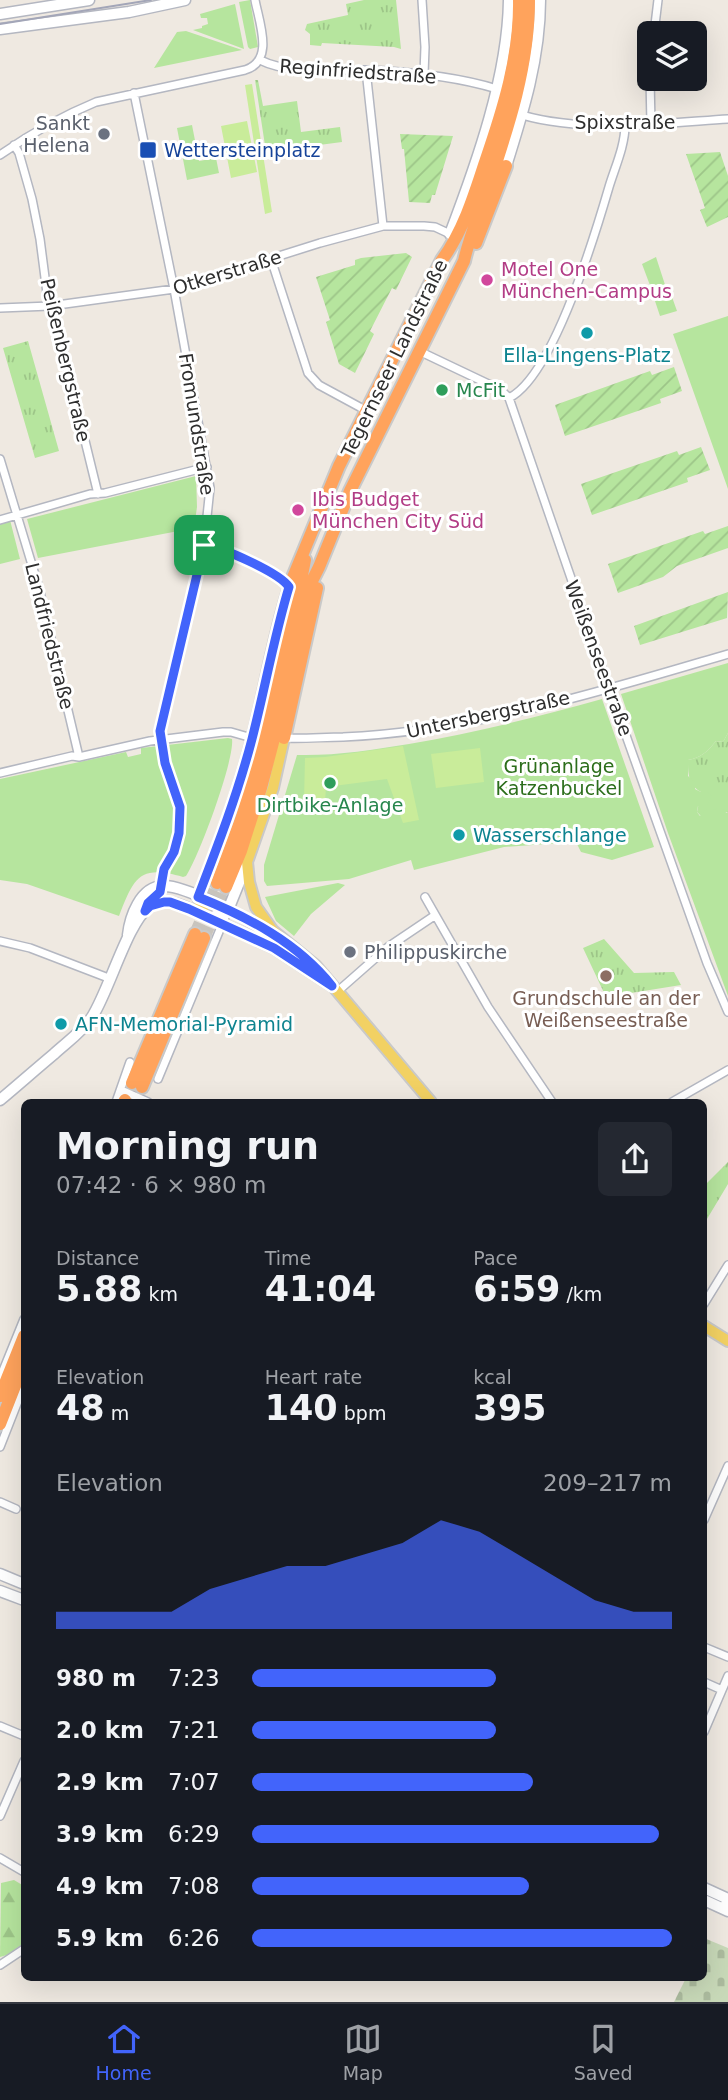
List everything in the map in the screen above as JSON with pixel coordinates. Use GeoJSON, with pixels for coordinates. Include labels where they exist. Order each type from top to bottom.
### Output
{"type":"FeatureCollection","features":[{"type":"Feature","properties":{"kind":"highway","name":"Tegernseer Landstraße"},"geometry":{"type":"LineString","coordinates":[[306,549],[329,488],[466,216],[499,119],[514,57],[519,0]]}},
{"type":"Feature","properties":{"kind":"highway","name":"Tegernseer Landstraße"},"geometry":{"type":"LineString","coordinates":[[319,567],[349,491],[464,261],[468,241],[519,87],[527,47],[529,0]]}},
{"type":"Feature","properties":{"kind":"highway"},"geometry":{"type":"LineString","coordinates":[[464,261],[476,245],[506,166]]}},
{"type":"Feature","properties":{"kind":"highway"},"geometry":{"type":"LineString","coordinates":[[442,260],[450,234]]}},
{"type":"Feature","properties":{"kind":"highway"},"geometry":{"type":"LineString","coordinates":[[306,549],[260,753],[222,885],[241,851],[261,788],[298,625],[310,585],[319,567]]}},
{"type":"Feature","properties":{"kind":"highway"},"geometry":{"type":"LineString","coordinates":[[289,587],[306,549]]}},
{"type":"Feature","properties":{"kind":"highway"},"geometry":{"type":"LineString","coordinates":[[285,738],[319,567]]}},
{"type":"Feature","properties":{"kind":"highway"},"geometry":{"type":"LineString","coordinates":[[127,1094],[200,936]]}},
{"type":"Feature","properties":{"kind":"highway"},"geometry":{"type":"LineString","coordinates":[[0,1396],[21,1336]]}},
{"type":"Feature","properties":{"kind":"highway"},"geometry":{"type":"LineString","coordinates":[[0,1424],[21,1371]]}},
{"type":"Feature","properties":{"kind":"main road"},"geometry":{"type":"LineString","coordinates":[[0,14],[89,0]]}},
{"type":"Feature","properties":{"kind":"main road"},"geometry":{"type":"LineString","coordinates":[[0,29],[129,12],[185,0]]}},
{"type":"Feature","properties":{"kind":"main road","name":"Tegernseer Landstraße"},"geometry":{"type":"LineString","coordinates":[[450,234],[497,89],[506,43],[509,0]]}},
{"type":"Feature","properties":{"kind":"main road"},"geometry":{"type":"LineString","coordinates":[[506,166],[522,115],[537,50],[540,0]]}},
{"type":"Feature","properties":{"kind":"main road"},"geometry":{"type":"LineString","coordinates":[[207,917],[198,897],[226,827],[252,738],[272,646],[289,587]]}},
{"type":"Feature","properties":{"kind":"main road"},"geometry":{"type":"LineString","coordinates":[[207,917],[228,910],[272,788],[285,738]]}},
{"type":"Feature","properties":{"kind":"main road"},"geometry":{"type":"LineString","coordinates":[[247,862],[249,883],[256,907],[268,925],[316,966],[428,1099]]}},
{"type":"Feature","properties":{"kind":"main road"},"geometry":{"type":"LineString","coordinates":[[128,939],[129,923],[140,900],[151,890],[161,886],[198,897],[228,910],[285,942]]}},
{"type":"Feature","properties":{"kind":"main road"},"geometry":{"type":"LineString","coordinates":[[0,1100],[85,1026],[99,1005],[128,939],[145,911],[157,903],[170,902],[274,948],[335,989]]}},
{"type":"Feature","properties":{"kind":"main road"},"geometry":{"type":"LineString","coordinates":[[707,1328],[728,1341]]}},
{"type":"Feature","properties":{"kind":"main road"},"geometry":{"type":"LineString","coordinates":[[0,1574],[21,1583]]}},
{"type":"Feature","properties":{"kind":"main road"},"geometry":{"type":"LineString","coordinates":[[0,1591],[21,1600]]}},
{"type":"Feature","properties":{"kind":"main road"},"geometry":{"type":"LineString","coordinates":[[707,1890],[727,1907]]}},
{"type":"Feature","properties":{"kind":"main road"},"geometry":{"type":"LineString","coordinates":[[707,1901],[727,1907]]}},
{"type":"Feature","properties":{"kind":"street"},"geometry":{"type":"LineString","coordinates":[[0,155],[74,111],[109,98],[245,70],[255,65],[264,48],[256,0]]}},
{"type":"Feature","properties":{"kind":"street"},"geometry":{"type":"LineString","coordinates":[[422,0],[424,74]]}},
{"type":"Feature","properties":{"kind":"street"},"geometry":{"type":"LineString","coordinates":[[655,21],[658,0]]}},
{"type":"Feature","properties":{"kind":"street","name":"Reginfriedstraße"},"geometry":{"type":"LineString","coordinates":[[260,60],[281,68],[424,74],[497,89]]}},
{"type":"Feature","properties":{"kind":"street"},"geometry":{"type":"LineString","coordinates":[[366,70],[383,226]]}},
{"type":"Feature","properties":{"kind":"street"},"geometry":{"type":"LineString","coordinates":[[650,91],[651,124]]}},
{"type":"Feature","properties":{"kind":"street","name":"Fromundstraße"},"geometry":{"type":"LineString","coordinates":[[134,93],[174,289],[210,488],[204,545],[162,722],[161,740],[165,763],[181,817],[178,840],[164,869],[160,892],[148,903],[145,911]]}},
{"type":"Feature","properties":{"kind":"street","name":"Spixstraße"},"geometry":{"type":"LineString","coordinates":[[522,115],[593,125],[728,119]]}},
{"type":"Feature","properties":{"kind":"street"},"geometry":{"type":"LineString","coordinates":[[419,351],[501,390],[509,398],[526,386],[549,347],[577,287],[600,219],[625,134],[625,125]]}},
{"type":"Feature","properties":{"kind":"street","name":"Peißenbergstraße"},"geometry":{"type":"LineString","coordinates":[[14,145],[19,153],[32,199],[50,306],[98,494]]}},
{"type":"Feature","properties":{"kind":"street","name":"Otkerstraße"},"geometry":{"type":"LineString","coordinates":[[0,308],[50,306],[174,289],[383,226],[435,227],[450,234]]}},
{"type":"Feature","properties":{"kind":"street"},"geometry":{"type":"LineString","coordinates":[[271,258],[308,373],[319,385],[367,411]]}},
{"type":"Feature","properties":{"kind":"street","name":"Weißenseestraße"},"geometry":{"type":"LineString","coordinates":[[509,398],[711,974],[728,1012]]}},
{"type":"Feature","properties":{"kind":"street","name":"Landfriedstraße"},"geometry":{"type":"LineString","coordinates":[[0,459],[40,590],[79,757]]}},
{"type":"Feature","properties":{"kind":"street"},"geometry":{"type":"LineString","coordinates":[[0,520],[90,494],[207,467]]}},
{"type":"Feature","properties":{"kind":"street"},"geometry":{"type":"LineString","coordinates":[[204,545],[216,547],[271,573],[283,579],[289,587]]}},
{"type":"Feature","properties":{"kind":"street","name":"Untersbergstraße"},"geometry":{"type":"LineString","coordinates":[[285,738],[375,735],[438,727],[539,707],[728,654]]}},
{"type":"Feature","properties":{"kind":"street"},"geometry":{"type":"LineString","coordinates":[[0,773],[72,756],[79,757],[161,740],[231,732],[252,738]]}},
{"type":"Feature","properties":{"kind":"street"},"geometry":{"type":"LineString","coordinates":[[425,897],[488,1007],[550,1099]]}},
{"type":"Feature","properties":{"kind":"street"},"geometry":{"type":"LineString","coordinates":[[158,1079],[228,910]]}},
{"type":"Feature","properties":{"kind":"street"},"geometry":{"type":"LineString","coordinates":[[335,989],[388,947],[434,916]]}},
{"type":"Feature","properties":{"kind":"street"},"geometry":{"type":"LineString","coordinates":[[0,941],[30,948],[111,979]]}},
{"type":"Feature","properties":{"kind":"street"},"geometry":{"type":"LineString","coordinates":[[127,1094],[130,1062]]}},
{"type":"Feature","properties":{"kind":"street"},"geometry":{"type":"LineString","coordinates":[[677,1099],[728,1070]]}},
{"type":"Feature","properties":{"kind":"street"},"geometry":{"type":"LineString","coordinates":[[707,1299],[728,1265]]}},
{"type":"Feature","properties":{"kind":"street"},"geometry":{"type":"LineString","coordinates":[[0,1378],[21,1333]]}},
{"type":"Feature","properties":{"kind":"street"},"geometry":{"type":"LineString","coordinates":[[0,1447],[21,1394]]}},
{"type":"Feature","properties":{"kind":"street"},"geometry":{"type":"LineString","coordinates":[[707,1510],[728,1466]]}},
{"type":"Feature","properties":{"kind":"street"},"geometry":{"type":"LineString","coordinates":[[0,1502],[16,1509]]}},
{"type":"Feature","properties":{"kind":"street"},"geometry":{"type":"LineString","coordinates":[[707,1648],[728,1657]]}},
{"type":"Feature","properties":{"kind":"street"},"geometry":{"type":"LineString","coordinates":[[707,1725],[728,1676]]}},
{"type":"Feature","properties":{"kind":"street"},"geometry":{"type":"LineString","coordinates":[[707,1683],[722,1690]]}},
{"type":"Feature","properties":{"kind":"street"},"geometry":{"type":"LineString","coordinates":[[0,1726],[21,1735]]}},
{"type":"Feature","properties":{"kind":"street"},"geometry":{"type":"LineString","coordinates":[[0,1816],[21,1768]]}},
{"type":"Feature","properties":{"kind":"street"},"geometry":{"type":"LineString","coordinates":[[0,1858],[21,1870]]}},
{"type":"Feature","properties":{"kind":"street"},"geometry":{"type":"LineString","coordinates":[[0,1965],[21,1951]]}},
{"type":"Feature","properties":{"kind":"green space"},"geometry":{"type":"Polygon","coordinates":[[[250,0],[258,47],[250,49],[239,2],[250,0]]]}},
{"type":"Feature","properties":{"kind":"green space"},"geometry":{"type":"Polygon","coordinates":[[[364,0],[396,0],[401,49],[322,43],[321,46],[310,45],[310,34],[305,30],[307,24],[348,15],[346,4],[364,0]]]}},
{"type":"Feature","properties":{"kind":"green space"},"geometry":{"type":"Polygon","coordinates":[[[235,4],[244,49],[193,30],[208,24],[207,18],[201,18],[200,14],[235,4]]]}},
{"type":"Feature","properties":{"kind":"green space"},"geometry":{"type":"Polygon","coordinates":[[[186,31],[242,50],[154,68],[177,32],[186,31]]]}},
{"type":"Feature","properties":{"kind":"green space"},"geometry":{"type":"Polygon","coordinates":[[[255,80],[258,80],[263,106],[297,101],[301,132],[340,127],[342,142],[266,152],[255,80]]]}},
{"type":"Feature","properties":{"kind":"green space"},"geometry":{"type":"Polygon","coordinates":[[[252,84],[272,212],[265,214],[245,85],[252,84]]]}},
{"type":"Feature","properties":{"kind":"green space"},"geometry":{"type":"Polygon","coordinates":[[[247,121],[257,172],[231,178],[221,126],[247,121]]]}},
{"type":"Feature","properties":{"kind":"green space"},"geometry":{"type":"Polygon","coordinates":[[[192,125],[199,161],[216,158],[219,173],[187,180],[177,128],[192,125]]]}},
{"type":"Feature","properties":{"kind":"green space"},"geometry":{"type":"Polygon","coordinates":[[[400,134],[453,136],[435,195],[432,195],[430,203],[409,202],[400,134]]]}},
{"type":"Feature","properties":{"kind":"green space"},"geometry":{"type":"Polygon","coordinates":[[[720,152],[728,176],[728,217],[707,227],[700,210],[705,208],[686,154],[720,152]]]}},
{"type":"Feature","properties":{"kind":"green space"},"geometry":{"type":"Polygon","coordinates":[[[406,253],[412,257],[396,290],[392,288],[370,331],[374,334],[355,373],[339,364],[326,322],[330,320],[316,277],[355,265],[355,260],[361,258],[406,253]]]}},
{"type":"Feature","properties":{"kind":"green space"},"geometry":{"type":"Polygon","coordinates":[[[656,257],[669,297],[672,297],[677,311],[660,316],[652,292],[659,289],[657,286],[651,288],[642,264],[656,257]]]}},
{"type":"Feature","properties":{"kind":"green space"},"geometry":{"type":"Polygon","coordinates":[[[728,316],[728,489],[673,334],[728,316]]]}},
{"type":"Feature","properties":{"kind":"green space"},"geometry":{"type":"Polygon","coordinates":[[[28,341],[59,451],[35,458],[3,348],[28,341]]]}},
{"type":"Feature","properties":{"kind":"green space"},"geometry":{"type":"Polygon","coordinates":[[[674,367],[682,391],[660,399],[661,403],[565,436],[555,405],[650,371],[652,375],[674,367]]]}},
{"type":"Feature","properties":{"kind":"green space"},"geometry":{"type":"Polygon","coordinates":[[[701,447],[710,470],[687,478],[688,482],[592,515],[581,484],[677,451],[679,455],[701,447]]]}},
{"type":"Feature","properties":{"kind":"green space"},"geometry":{"type":"Polygon","coordinates":[[[196,476],[197,507],[194,528],[38,558],[27,519],[196,476]]]}},
{"type":"Feature","properties":{"kind":"green space"},"geometry":{"type":"Polygon","coordinates":[[[10,520],[20,559],[0,564],[0,524],[10,520]]]}},
{"type":"Feature","properties":{"kind":"green space"},"geometry":{"type":"Polygon","coordinates":[[[728,526],[728,548],[677,566],[663,577],[618,593],[608,564],[703,531],[705,534],[728,526]]]}},
{"type":"Feature","properties":{"kind":"green space"},"geometry":{"type":"Polygon","coordinates":[[[728,592],[727,618],[640,645],[634,626],[728,592]]]}},
{"type":"Feature","properties":{"kind":"green space"},"geometry":{"type":"Polygon","coordinates":[[[728,663],[728,733],[723,742],[716,741],[704,754],[688,760],[688,776],[696,783],[695,789],[712,796],[707,806],[698,806],[697,812],[700,816],[706,809],[722,809],[728,812],[728,996],[668,833],[621,694],[728,663]]]}},
{"type":"Feature","properties":{"kind":"green space","name":"Grünanlage Katzenbuckel"},"geometry":{"type":"Polygon","coordinates":[[[602,699],[654,847],[612,860],[581,852],[576,842],[504,847],[414,870],[411,860],[349,879],[267,886],[264,881],[264,865],[297,755],[353,752],[433,740],[602,699]]]}},
{"type":"Feature","properties":{"kind":"green space"},"geometry":{"type":"Polygon","coordinates":[[[728,733],[728,812],[701,816],[697,812],[701,792],[691,782],[688,760],[704,754],[716,741],[723,742],[728,733]]]}},
{"type":"Feature","properties":{"kind":"green space"},"geometry":{"type":"Polygon","coordinates":[[[232,739],[231,750],[222,786],[186,876],[157,872],[140,877],[129,892],[119,916],[27,884],[0,880],[0,779],[126,752],[128,757],[141,754],[141,748],[232,739]]]}},
{"type":"Feature","properties":{"kind":"green space","name":"Dirtbike-Anlage"},"geometry":{"type":"Polygon","coordinates":[[[403,746],[419,820],[403,823],[387,779],[326,787],[325,802],[304,801],[305,758],[403,746]]]}},
{"type":"Feature","properties":{"kind":"green space"},"geometry":{"type":"Polygon","coordinates":[[[480,748],[484,782],[436,788],[431,754],[480,748]]]}},
{"type":"Feature","properties":{"kind":"green space"},"geometry":{"type":"Polygon","coordinates":[[[338,883],[345,885],[311,914],[294,936],[276,921],[265,897],[338,883]]]}},
{"type":"Feature","properties":{"kind":"green space"},"geometry":{"type":"Polygon","coordinates":[[[604,939],[634,973],[674,972],[681,985],[606,997],[583,948],[604,939]]]}},
{"type":"Feature","properties":{"kind":"green space"},"geometry":{"type":"Polygon","coordinates":[[[728,1162],[728,1184],[707,1219],[707,1183],[728,1162]]]}},
{"type":"Feature","properties":{"kind":"green space"},"geometry":{"type":"Polygon","coordinates":[[[14,1880],[21,1884],[21,1945],[0,1957],[1,1883],[14,1880]]]}},
{"type":"Feature","properties":{"kind":"green space"},"geometry":{"type":"Polygon","coordinates":[[[707,1939],[728,1948],[728,2002],[674,2002],[684,1981],[707,1981],[707,1939]]]}},
{"type":"Feature","properties":{"kind":"tunnel"},"geometry":{"type":"LineString","coordinates":[[195,934],[217,883]]}},
{"type":"Feature","properties":{"kind":"tunnel"},"geometry":{"type":"LineString","coordinates":[[204,938],[226,887]]}},
{"type":"Feature","properties":{"kind":"tram line"},"geometry":{"type":"LineString","coordinates":[[0,24],[151,0]]}},
{"type":"Feature","properties":{"kind":"place","name":"Sankt Helena"},"geometry":{"type":"Point","coordinates":[104,134]}},
{"type":"Feature","properties":{"kind":"place","name":"Wettersteinplatz"},"geometry":{"type":"Point","coordinates":[148,150]}},
{"type":"Feature","properties":{"kind":"place","name":"Motel One München-Campus"},"geometry":{"type":"Point","coordinates":[487,280]}},
{"type":"Feature","properties":{"kind":"place","name":"Ella-Lingens-Platz"},"geometry":{"type":"Point","coordinates":[587,333]}},
{"type":"Feature","properties":{"kind":"place","name":"McFit"},"geometry":{"type":"Point","coordinates":[442,390]}},
{"type":"Feature","properties":{"kind":"place","name":"Ibis Budget München City Süd"},"geometry":{"type":"Point","coordinates":[298,510]}},
{"type":"Feature","properties":{"kind":"place","name":"Dirtbike-Anlage"},"geometry":{"type":"Point","coordinates":[330,783]}},
{"type":"Feature","properties":{"kind":"place","name":"Wasserschlange"},"geometry":{"type":"Point","coordinates":[459,835]}},
{"type":"Feature","properties":{"kind":"place","name":"Philippuskirche"},"geometry":{"type":"Point","coordinates":[350,952]}},
{"type":"Feature","properties":{"kind":"place","name":"Grundschule an der Weißenseestraße"},"geometry":{"type":"Point","coordinates":[606,976]}},
{"type":"Feature","properties":{"kind":"place","name":"AFN-Memorial-Pyramid"},"geometry":{"type":"Point","coordinates":[61,1024]}},
{"type":"Feature","properties":{"kind":"route"},"geometry":{"type":"LineString","coordinates":[[204,545],[216,547],[283,579],[289,587],[272,646],[239,787],[198,897],[240,916],[285,942],[316,966],[332,986],[274,948],[189,909],[164,902],[150,906],[145,911],[148,903],[160,892],[164,869],[178,840],[180,807],[165,763],[160,731],[204,545]]}}]}
